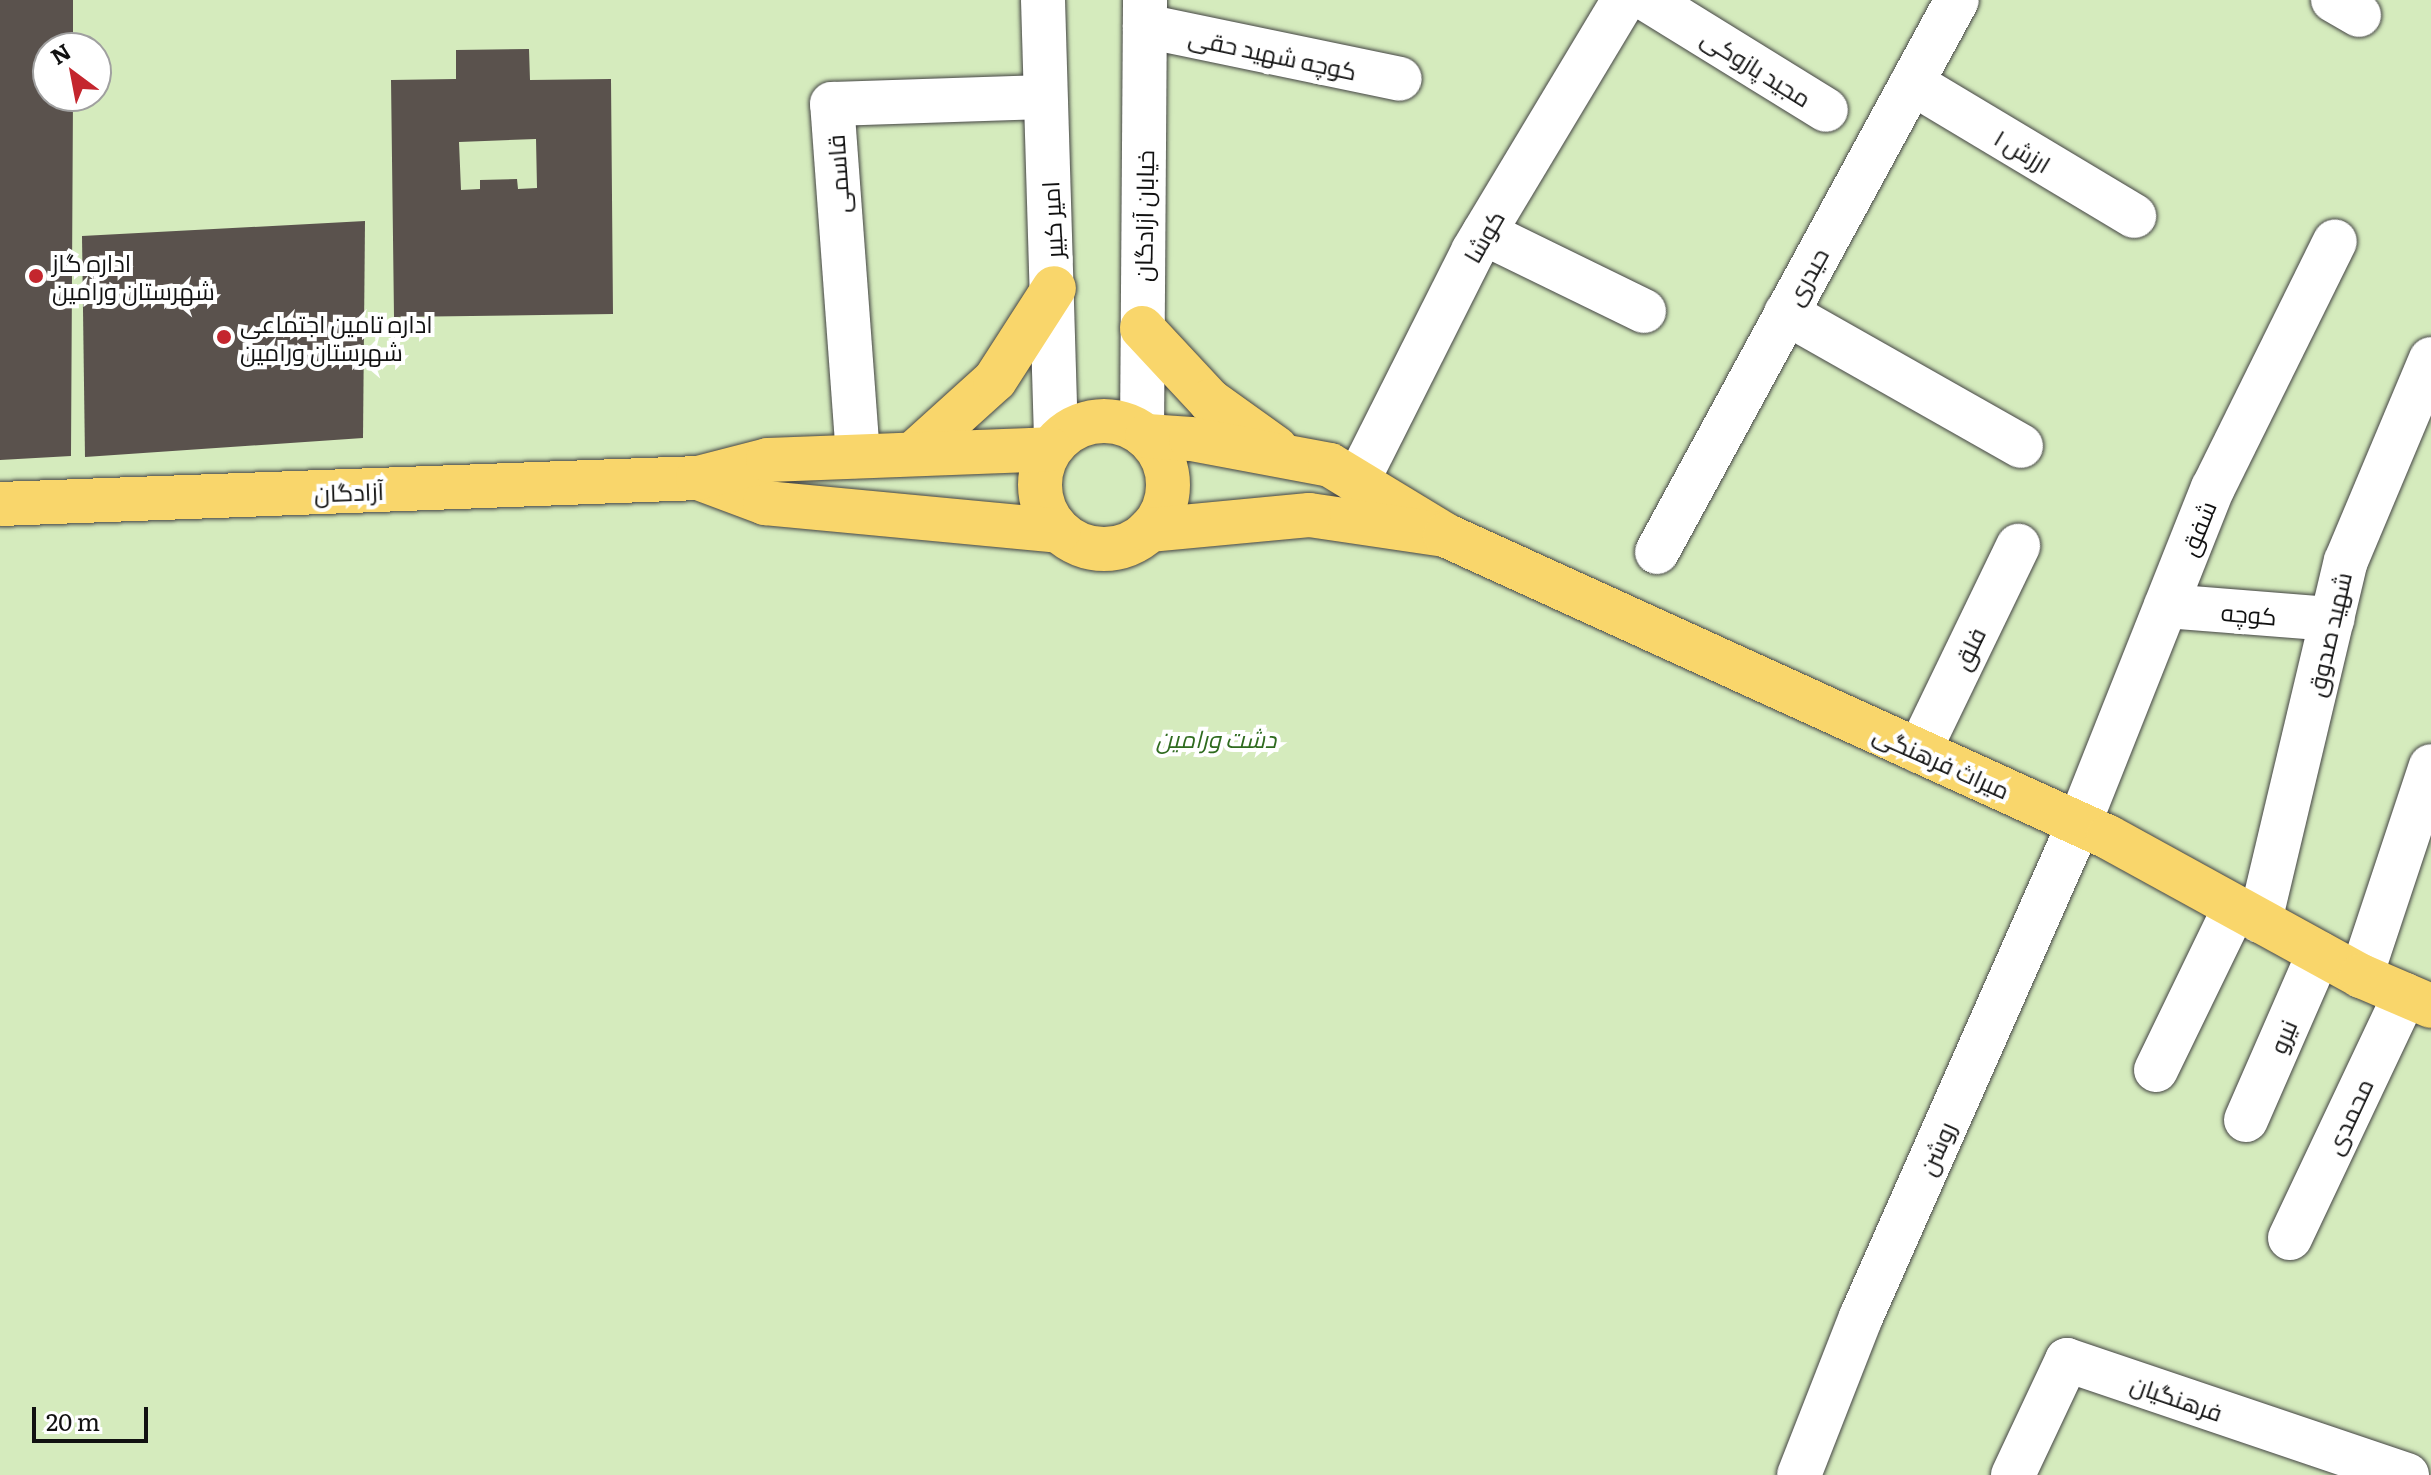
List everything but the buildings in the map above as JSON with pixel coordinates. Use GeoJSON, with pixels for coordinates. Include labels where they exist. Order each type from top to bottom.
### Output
{"type":"FeatureCollection","features":[{"type":"Feature","properties":{"kind":"main road"},"geometry":{"type":"LineString","coordinates":[[913,454],[995,380],[1054,288]]}},
{"type":"Feature","properties":{"kind":"main road"},"geometry":{"type":"LineString","coordinates":[[1142,328],[1210,401],[1292,458]]}},
{"type":"Feature","properties":{"kind":"main road"},"geometry":{"type":"LineString","coordinates":[[698,478],[768,460],[1053,445],[1089,422],[1107,420],[1144,434],[1330,465],[1445,535]]}},
{"type":"Feature","properties":{"kind":"main road"},"geometry":{"type":"LineString","coordinates":[[1053,445],[1039,483],[1044,509],[1059,531],[1075,542],[1104,548],[1133,542],[1149,530],[1162,513],[1167,472],[1144,434]]}},
{"type":"Feature","properties":{"kind":"main road"},"geometry":{"type":"LineString","coordinates":[[698,478],[765,503],[1059,531]]}},
{"type":"Feature","properties":{"kind":"main road","name":"آزادگان"},"geometry":{"type":"LineString","coordinates":[[0,504],[698,478]]}},
{"type":"Feature","properties":{"kind":"main road"},"geometry":{"type":"LineString","coordinates":[[1149,530],[1309,515],[1445,535]]}},
{"type":"Feature","properties":{"kind":"main road","name":"میراث فرهنگی"},"geometry":{"type":"LineString","coordinates":[[1445,535],[2079,824],[2361,976],[2418,1000]]}},
{"type":"Feature","properties":{"kind":"street","name":"امیر کبیر"},"geometry":{"type":"LineString","coordinates":[[1043,0],[1054,288],[1053,445]]}},
{"type":"Feature","properties":{"kind":"street","name":"کوشا"},"geometry":{"type":"LineString","coordinates":[[1357,482],[1484,233],[1624,0]]}},
{"type":"Feature","properties":{"kind":"street","name":"مجید پازوکی"},"geometry":{"type":"LineString","coordinates":[[1648,0],[1826,110]]}},
{"type":"Feature","properties":{"kind":"street","name":"حیدری"},"geometry":{"type":"LineString","coordinates":[[1657,552],[1957,0]]}},
{"type":"Feature","properties":{"kind":"street","name":"کوچه شهید حقی"},"geometry":{"type":"LineString","coordinates":[[1145,13],[1400,79]]}},
{"type":"Feature","properties":{"kind":"street","name":"خیابان آزادگان"},"geometry":{"type":"LineString","coordinates":[[1144,434],[1145,13]]}},
{"type":"Feature","properties":{"kind":"street","name":"ارزش ۱"},"geometry":{"type":"LineString","coordinates":[[1912,83],[2134,216]]}},
{"type":"Feature","properties":{"kind":"street","name":"قاسمی"},"geometry":{"type":"LineString","coordinates":[[858,456],[832,104],[1045,97]]}},
{"type":"Feature","properties":{"kind":"street"},"geometry":{"type":"LineString","coordinates":[[1484,233],[1644,311]]}},
{"type":"Feature","properties":{"kind":"street","name":"شفق"},"geometry":{"type":"LineString","coordinates":[[2079,824],[2213,488],[2335,241]]}},
{"type":"Feature","properties":{"kind":"street"},"geometry":{"type":"LineString","coordinates":[[1786,313],[2021,446]]}},
{"type":"Feature","properties":{"kind":"street","name":"شهید صدوق"},"geometry":{"type":"LineString","coordinates":[[2248,914],[2346,561],[2431,359]]}},
{"type":"Feature","properties":{"kind":"street","name":"فلق"},"geometry":{"type":"LineString","coordinates":[[1919,751],[2018,546]]}},
{"type":"Feature","properties":{"kind":"street","name":"کوچه"},"geometry":{"type":"LineString","coordinates":[[2166,606],[2332,619]]}},
{"type":"Feature","properties":{"kind":"street"},"geometry":{"type":"LineString","coordinates":[[2361,976],[2431,766]]}},
{"type":"Feature","properties":{"kind":"street","name":"روشن"},"geometry":{"type":"LineString","coordinates":[[1799,1475],[1861,1317],[2079,824]]}},
{"type":"Feature","properties":{"kind":"street"},"geometry":{"type":"LineString","coordinates":[[2156,1070],[2248,914]]}},
{"type":"Feature","properties":{"kind":"street","name":"نیرو"},"geometry":{"type":"LineString","coordinates":[[2246,1120],[2319,953]]}},
{"type":"Feature","properties":{"kind":"street","name":"محمدی"},"geometry":{"type":"LineString","coordinates":[[2290,1238],[2418,1000]]}},
{"type":"Feature","properties":{"kind":"street","name":"فرهنگیان"},"geometry":{"type":"LineString","coordinates":[[2013,1475],[2067,1360],[2407,1475]]}},
{"type":"Feature","properties":{"kind":"green space","name":"دشت ورامین"},"geometry":{"type":"Polygon","coordinates":[[[0,0],[2431,0],[2431,1475],[0,1475],[0,0]]]}},
{"type":"Feature","properties":{"kind":"place","name":"اداره گاز شهرستان ورامین"},"geometry":{"type":"Point","coordinates":[36,276]}},
{"type":"Feature","properties":{"kind":"place","name":"اداره تامین اجتماعی شهرستان ورامین"},"geometry":{"type":"Point","coordinates":[224,337]}}]}
